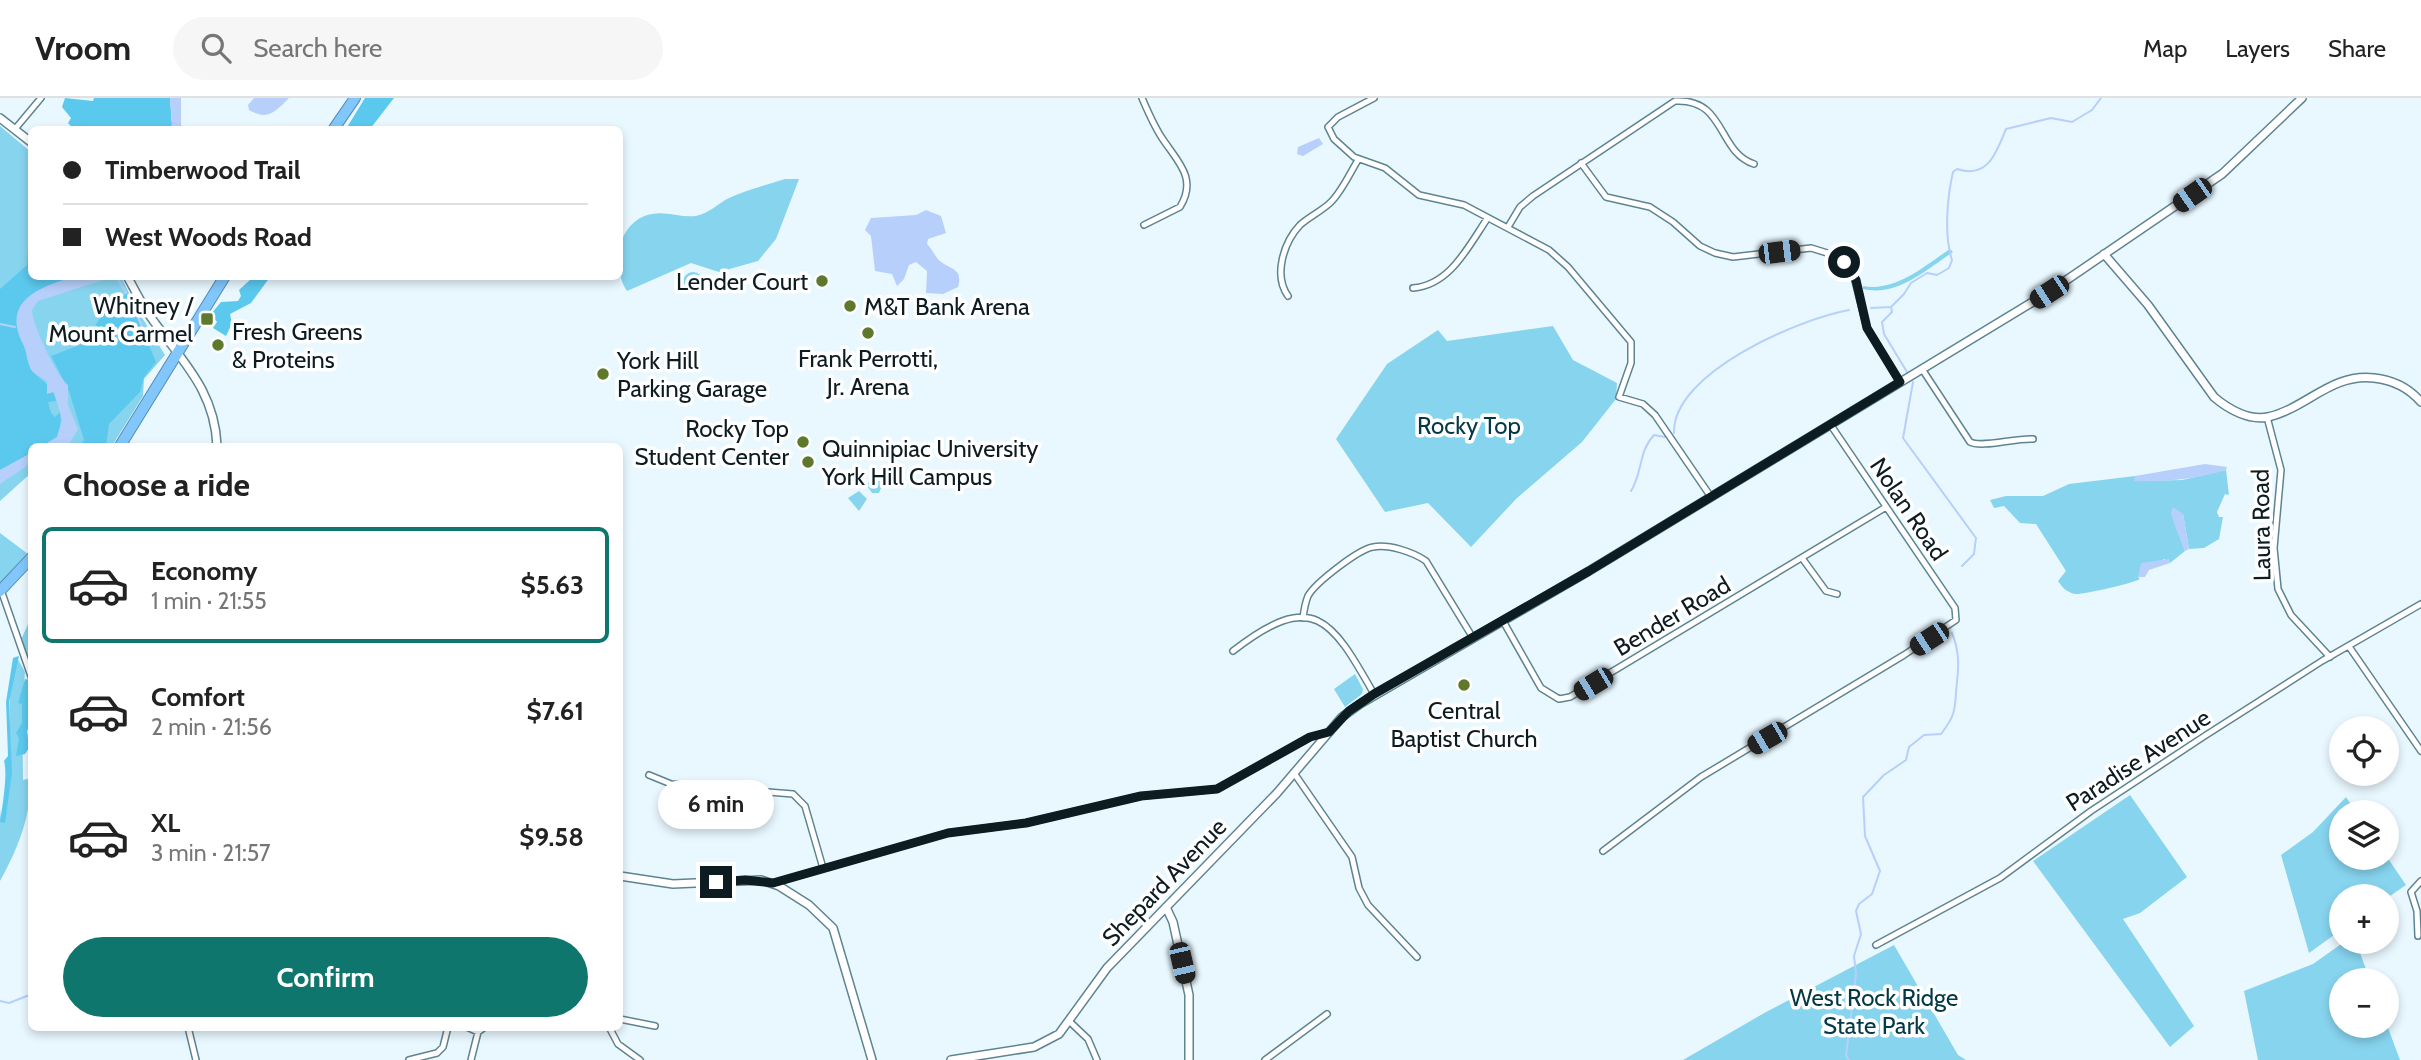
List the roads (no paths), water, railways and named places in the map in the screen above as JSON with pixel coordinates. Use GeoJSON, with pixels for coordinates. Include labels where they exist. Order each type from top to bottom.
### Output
{"type":"FeatureCollection","features":[{"type":"Feature","properties":{"kind":"highway"},"geometry":{"type":"LineString","coordinates":[[336,126],[355,98]]}},
{"type":"Feature","properties":{"kind":"highway"},"geometry":{"type":"LineString","coordinates":[[122,443],[223,280]]}},
{"type":"Feature","properties":{"kind":"highway"},"geometry":{"type":"LineString","coordinates":[[0,590],[28,561]]}},
{"type":"Feature","properties":{"kind":"main road","name":"Shepard Avenue"},"geometry":{"type":"LineString","coordinates":[[951,1060],[1040,1045],[1059,1034],[1096,980],[1294,773],[1349,711],[1711,497],[2104,254],[2222,174],[2302,98]]}},
{"type":"Feature","properties":{"kind":"main road"},"geometry":{"type":"LineString","coordinates":[[0,118],[28,140]]}},
{"type":"Feature","properties":{"kind":"main road"},"geometry":{"type":"LineString","coordinates":[[2104,254],[2148,306],[2214,397],[2239,413],[2267,417],[2329,386],[2361,377],[2393,381],[2421,402]]}},
{"type":"Feature","properties":{"kind":"main road"},"geometry":{"type":"LineString","coordinates":[[129,280],[153,320],[207,395],[218,443]]}},
{"type":"Feature","properties":{"kind":"main road"},"geometry":{"type":"LineString","coordinates":[[623,876],[673,884],[745,880],[773,883],[822,915],[833,928],[872,1060]]}},
{"type":"Feature","properties":{"kind":"main road"},"geometry":{"type":"LineString","coordinates":[[1166,907],[1173,922],[1189,995],[1189,1060]]}},
{"type":"Feature","properties":{"kind":"street"},"geometry":{"type":"LineString","coordinates":[[15,129],[41,98]]}},
{"type":"Feature","properties":{"kind":"street"},"geometry":{"type":"LineString","coordinates":[[1142,98],[1160,136],[1183,165],[1187,182],[1180,207],[1144,225]]}},
{"type":"Feature","properties":{"kind":"street"},"geometry":{"type":"LineString","coordinates":[[1374,98],[1338,117],[1328,127],[1334,139],[1358,160],[1385,168],[1419,195],[1464,205],[1487,219],[1508,227],[1562,261],[1627,335],[1632,347],[1631,363],[1619,397],[1643,404],[1655,415],[1711,497]]}},
{"type":"Feature","properties":{"kind":"street"},"geometry":{"type":"LineString","coordinates":[[1508,227],[1527,201],[1663,107],[1684,100],[1700,104],[1710,111],[1741,157],[1754,164]]}},
{"type":"Feature","properties":{"kind":"street"},"geometry":{"type":"LineString","coordinates":[[1288,296],[1282,286],[1281,268],[1292,236],[1308,218],[1333,200],[1358,160]]}},
{"type":"Feature","properties":{"kind":"street"},"geometry":{"type":"LineString","coordinates":[[1581,163],[1606,197],[1650,208],[1673,222],[1700,246],[1715,253],[1733,257],[1811,248],[1837,256],[1853,274],[1867,328],[1900,382]]}},
{"type":"Feature","properties":{"kind":"street"},"geometry":{"type":"LineString","coordinates":[[1413,288],[1430,285],[1445,277],[1487,219]]}},
{"type":"Feature","properties":{"kind":"street"},"geometry":{"type":"LineString","coordinates":[[1922,369],[1970,442],[1986,445],[2014,438],[2033,439]]}},
{"type":"Feature","properties":{"kind":"street","name":"Laura Road"},"geometry":{"type":"LineString","coordinates":[[2267,417],[2281,470],[2274,555],[2278,589],[2291,615],[2330,657]]}},
{"type":"Feature","properties":{"kind":"street","name":"Nolan Road"},"geometry":{"type":"LineString","coordinates":[[1603,851],[1701,777],[1905,656],[1950,625],[1958,615],[1830,424]]}},
{"type":"Feature","properties":{"kind":"street","name":"Bender Road"},"geometry":{"type":"LineString","coordinates":[[1503,621],[1541,688],[1559,699],[1570,697],[1886,507]]}},
{"type":"Feature","properties":{"kind":"street"},"geometry":{"type":"LineString","coordinates":[[1303,618],[1306,601],[1316,587],[1360,553],[1381,546],[1419,556],[1430,565],[1473,638]]}},
{"type":"Feature","properties":{"kind":"street"},"geometry":{"type":"LineString","coordinates":[[1802,558],[1826,591],[1837,594]]}},
{"type":"Feature","properties":{"kind":"street"},"geometry":{"type":"LineString","coordinates":[[0,590],[14,620],[21,654],[28,670]]}},
{"type":"Feature","properties":{"kind":"street","name":"Paradise Avenue"},"geometry":{"type":"LineString","coordinates":[[1876,945],[2000,878],[2111,797],[2330,657],[2350,648],[2421,604]]}},
{"type":"Feature","properties":{"kind":"street"},"geometry":{"type":"LineString","coordinates":[[1233,651],[1273,622],[1303,618],[1318,621],[1336,634],[1374,694]]}},
{"type":"Feature","properties":{"kind":"street"},"geometry":{"type":"LineString","coordinates":[[2350,648],[2421,751]]}},
{"type":"Feature","properties":{"kind":"street"},"geometry":{"type":"LineString","coordinates":[[773,883],[948,833],[1026,823],[1141,796],[1217,789],[1310,737],[1329,732]]}},
{"type":"Feature","properties":{"kind":"street"},"geometry":{"type":"LineString","coordinates":[[1294,773],[1352,857],[1359,888],[1368,905],[1417,957]]}},
{"type":"Feature","properties":{"kind":"street"},"geometry":{"type":"LineString","coordinates":[[649,775],[671,784],[793,794],[806,806],[823,868]]}},
{"type":"Feature","properties":{"kind":"street"},"geometry":{"type":"LineString","coordinates":[[2418,936],[2418,916],[2411,892],[2421,881]]}},
{"type":"Feature","properties":{"kind":"street"},"geometry":{"type":"LineString","coordinates":[[1265,1060],[1327,1014]]}},
{"type":"Feature","properties":{"kind":"street"},"geometry":{"type":"LineString","coordinates":[[623,1020],[655,1026]]}},
{"type":"Feature","properties":{"kind":"street"},"geometry":{"type":"LineString","coordinates":[[1069,1021],[1088,1039],[1097,1060]]}},
{"type":"Feature","properties":{"kind":"street"},"geometry":{"type":"LineString","coordinates":[[189,1031],[196,1060]]}},
{"type":"Feature","properties":{"kind":"street"},"geometry":{"type":"LineString","coordinates":[[409,1060],[438,1053],[443,1047],[447,1031]]}},
{"type":"Feature","properties":{"kind":"street"},"geometry":{"type":"LineString","coordinates":[[611,1031],[618,1044],[640,1060]]}},
{"type":"Feature","properties":{"kind":"street"},"geometry":{"type":"LineString","coordinates":[[471,1060],[478,1032]]}},
{"type":"Feature","properties":{"kind":"waterway"},"geometry":{"type":"LineString","coordinates":[[1907,372],[1884,334],[1882,322],[1911,283],[1927,273],[1937,275],[1949,268],[1952,260],[1947,217],[1953,172],[1957,169],[1968,171],[1983,167],[1994,155],[2006,129],[2051,118],[2072,122],[2092,110],[2101,98]]}},
{"type":"Feature","properties":{"kind":"waterway"},"geometry":{"type":"LineString","coordinates":[[118,280],[126,293]]}},
{"type":"Feature","properties":{"kind":"waterway"},"geometry":{"type":"LineString","coordinates":[[131,303],[150,343]]}},
{"type":"Feature","properties":{"kind":"waterway"},"geometry":{"type":"LineString","coordinates":[[1871,308],[1891,307]]}},
{"type":"Feature","properties":{"kind":"waterway"},"geometry":{"type":"LineString","coordinates":[[1674,433],[1679,411],[1693,390],[1715,370],[1771,337],[1827,315],[1849,310]]}},
{"type":"Feature","properties":{"kind":"waterway"},"geometry":{"type":"LineString","coordinates":[[0,324],[15,327]]}},
{"type":"Feature","properties":{"kind":"waterway"},"geometry":{"type":"LineString","coordinates":[[1913,382],[1903,438],[1976,538],[1974,554],[1962,566]]}},
{"type":"Feature","properties":{"kind":"waterway"},"geometry":{"type":"LineString","coordinates":[[1631,491],[1645,448],[1654,435],[1665,437]]}},
{"type":"Feature","properties":{"kind":"waterway"},"geometry":{"type":"LineString","coordinates":[[1849,1060],[1846,1056],[1856,974],[1854,956],[1861,934],[1856,911],[1859,904],[1872,894],[1880,871],[1865,836],[1863,797],[1884,775],[1906,760],[1909,747],[1924,735],[1941,734],[1953,715],[1958,670],[1952,633]]}},
{"type":"Feature","properties":{"kind":"waterway"},"geometry":{"type":"LineString","coordinates":[[0,1001],[9,1003],[28,996]]}},
{"type":"Feature","properties":{"kind":"place","name":"Lender Court"},"geometry":{"type":"Point","coordinates":[822,281]}},
{"type":"Feature","properties":{"kind":"place","name":"M&T Bank Arena"},"geometry":{"type":"Point","coordinates":[850,306]}},
{"type":"Feature","properties":{"kind":"place","name":"Whitney / Mount Carmel"},"geometry":{"type":"Point","coordinates":[207,319]}},
{"type":"Feature","properties":{"kind":"place","name":"Frank Perrotti, Jr. Arena"},"geometry":{"type":"Point","coordinates":[868,333]}},
{"type":"Feature","properties":{"kind":"place","name":"Fresh Greens & Proteins"},"geometry":{"type":"Point","coordinates":[218,345]}},
{"type":"Feature","properties":{"kind":"place","name":"York Hill Parking Garage"},"geometry":{"type":"Point","coordinates":[603,374]}},
{"type":"Feature","properties":{"kind":"place","name":"Rocky Top Student Center"},"geometry":{"type":"Point","coordinates":[803,442]}},
{"type":"Feature","properties":{"kind":"place","name":"Quinnipiac University York Hill Campus"},"geometry":{"type":"Point","coordinates":[808,462]}},
{"type":"Feature","properties":{"kind":"place","name":"Central Baptist Church"},"geometry":{"type":"Point","coordinates":[1464,685]}},
{"type":"Feature","properties":{"kind":"park label","name":"Rocky Top"},"geometry":{"type":"Point","coordinates":[1469,425]}},
{"type":"Feature","properties":{"kind":"park label","name":"West Rock Ridge State Park"},"geometry":{"type":"Point","coordinates":[1874,1011]}}]}
